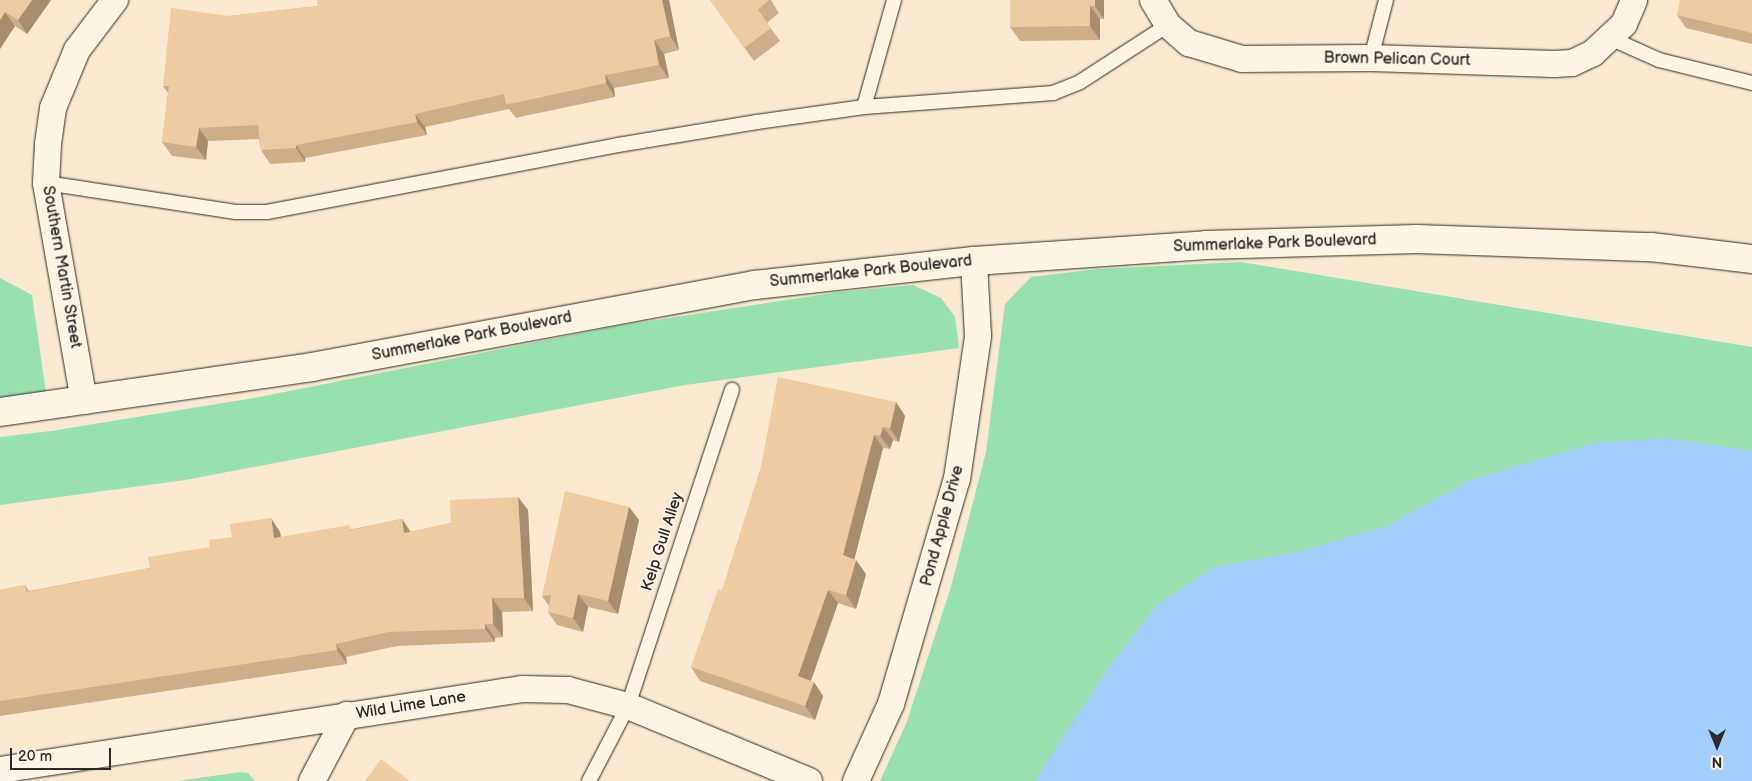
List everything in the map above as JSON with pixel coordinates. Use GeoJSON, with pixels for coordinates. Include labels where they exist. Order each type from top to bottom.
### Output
{"type":"FeatureCollection","features":[{"type":"Feature","properties":{"kind":"main road","name":"Summerlake Park Boulevard"},"geometry":{"type":"LineString","coordinates":[[0,412],[312,367],[755,285],[974,260],[1206,245],[1416,239],[1651,247],[1752,259]]}},
{"type":"Feature","properties":{"kind":"street","name":"Southern Martin Street"},"geometry":{"type":"LineString","coordinates":[[84,401],[46,183],[54,108],[77,50],[115,0]]}},
{"type":"Feature","properties":{"kind":"street","name":"Brown Pelican Court"},"geometry":{"type":"LineString","coordinates":[[1153,0],[1168,26],[1190,44],[1242,59],[1371,58],[1572,63],[1594,53],[1624,24],[1634,0]]}},
{"type":"Feature","properties":{"kind":"street","name":"Pond Apple Drive"},"geometry":{"type":"LineString","coordinates":[[856,781],[891,704],[957,479],[978,336],[974,260]]}},
{"type":"Feature","properties":{"kind":"street","name":"Wild Lime Lane"},"geometry":{"type":"LineString","coordinates":[[0,770],[522,689],[568,690],[628,706],[809,781]]}},
{"type":"Feature","properties":{"kind":"street"},"geometry":{"type":"LineString","coordinates":[[312,781],[347,715]]}},
{"type":"Feature","properties":{"kind":"lane"},"geometry":{"type":"LineString","coordinates":[[864,107],[894,0]]}},
{"type":"Feature","properties":{"kind":"lane"},"geometry":{"type":"LineString","coordinates":[[1371,58],[1386,0]]}},
{"type":"Feature","properties":{"kind":"lane"},"geometry":{"type":"LineString","coordinates":[[46,183],[236,212],[267,212],[618,145],[864,107],[1053,93],[1080,82],[1168,26]]}},
{"type":"Feature","properties":{"kind":"lane"},"geometry":{"type":"LineString","coordinates":[[1610,38],[1658,60],[1752,83]]}},
{"type":"Feature","properties":{"kind":"lane","name":"Kelp Gull Alley"},"geometry":{"type":"LineString","coordinates":[[589,781],[628,706],[732,390]]}},
{"type":"Feature","properties":{"kind":"green space"},"geometry":{"type":"Polygon","coordinates":[[[1241,262],[1752,347],[1752,781],[880,781],[906,724],[951,587],[986,452],[1005,304],[1031,277],[1098,269],[1241,262]]]}},
{"type":"Feature","properties":{"kind":"green space"},"geometry":{"type":"Polygon","coordinates":[[[0,278],[32,295],[48,407],[0,412],[0,278]]]}},
{"type":"Feature","properties":{"kind":"green space"},"geometry":{"type":"Polygon","coordinates":[[[913,285],[941,298],[955,317],[959,348],[685,385],[185,480],[0,505],[0,437],[51,431],[254,398],[617,326],[839,292],[913,285]]]}},
{"type":"Feature","properties":{"kind":"green space"},"geometry":{"type":"Polygon","coordinates":[[[240,772],[248,773],[255,781],[178,781],[240,772]]]}},
{"type":"Feature","properties":{"kind":"water"},"geometry":{"type":"Polygon","coordinates":[[[1665,438],[1752,451],[1752,781],[1035,781],[1110,666],[1157,605],[1215,567],[1298,552],[1387,526],[1469,481],[1595,443],[1665,438]]]}},
{"type":"Feature","properties":{"kind":"building"},"geometry":{"type":"Polygon","coordinates":[[[0,0],[32,0],[18,20],[5,12],[0,20],[0,0]]]}},
{"type":"Feature","properties":{"kind":"building"},"geometry":{"type":"Polygon","coordinates":[[[317,0],[662,0],[670,36],[654,40],[659,65],[605,75],[606,83],[515,103],[506,104],[504,94],[415,114],[417,122],[296,145],[296,148],[261,150],[258,125],[199,128],[196,147],[162,142],[169,86],[163,86],[171,8],[229,16],[318,6],[317,0]]]}},
{"type":"Feature","properties":{"kind":"building"},"geometry":{"type":"Polygon","coordinates":[[[710,0],[769,0],[758,10],[771,28],[744,48],[710,0]]]}},
{"type":"Feature","properties":{"kind":"building"},"geometry":{"type":"Polygon","coordinates":[[[1010,0],[1095,0],[1095,6],[1090,6],[1090,26],[1010,27],[1010,0]]]}},
{"type":"Feature","properties":{"kind":"building"},"geometry":{"type":"Polygon","coordinates":[[[1680,0],[1752,0],[1752,33],[1677,15],[1680,0]]]}},
{"type":"Feature","properties":{"kind":"building"},"geometry":{"type":"Polygon","coordinates":[[[778,377],[896,402],[890,428],[883,427],[880,436],[874,435],[843,555],[856,560],[846,595],[828,590],[798,676],[814,682],[805,706],[691,667],[718,589],[722,591],[760,471],[778,377]]]}},
{"type":"Feature","properties":{"kind":"building"},"geometry":{"type":"Polygon","coordinates":[[[565,491],[629,507],[608,601],[578,594],[573,618],[548,612],[551,595],[542,596],[565,491]]]}},
{"type":"Feature","properties":{"kind":"building"},"geometry":{"type":"Polygon","coordinates":[[[518,497],[524,598],[492,598],[493,624],[485,624],[485,629],[388,632],[336,644],[337,650],[0,701],[0,590],[25,585],[26,592],[150,568],[148,557],[210,547],[209,540],[232,537],[230,524],[271,518],[274,538],[350,525],[350,530],[402,519],[404,533],[451,523],[450,500],[518,497]]]}},
{"type":"Feature","properties":{"kind":"building"},"geometry":{"type":"Polygon","coordinates":[[[381,759],[410,781],[365,781],[381,759]]]}}]}
